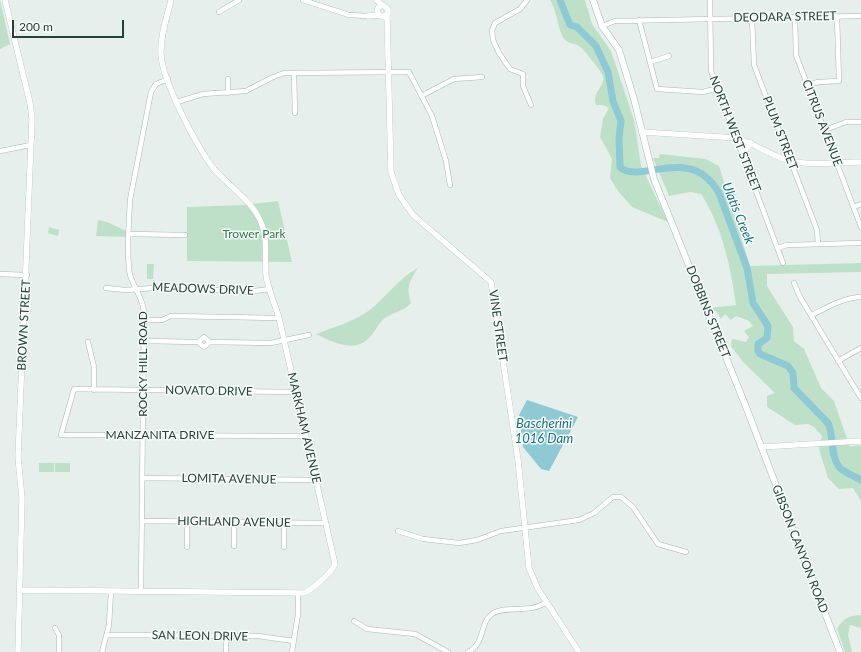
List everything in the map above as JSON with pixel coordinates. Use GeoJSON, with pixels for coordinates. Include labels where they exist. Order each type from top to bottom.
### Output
{"type":"FeatureCollection","features":[{"type":"Feature","properties":{"kind":"main road"},"geometry":{"type":"LineString","coordinates":[[593,0],[602,26],[619,50],[642,132]]}},
{"type":"Feature","properties":{"kind":"main road","name":"DOBBINS STREET"},"geometry":{"type":"LineString","coordinates":[[642,132],[648,163],[761,447]]}},
{"type":"Feature","properties":{"kind":"main road","name":"GIBSON CANYON ROAD"},"geometry":{"type":"LineString","coordinates":[[761,447],[840,652]]}},
{"type":"Feature","properties":{"kind":"street","name":"BROWN STREET"},"geometry":{"type":"LineString","coordinates":[[4,0],[32,109],[18,457],[22,492],[21,590],[18,652]]}},
{"type":"Feature","properties":{"kind":"street","name":"MARKHAM AVENUE"},"geometry":{"type":"LineString","coordinates":[[21,590],[298,593],[306,592],[310,589],[331,570],[335,564],[279,318],[270,289],[266,268],[266,239],[260,219],[252,207],[238,195],[207,159],[177,102],[162,61],[161,46],[171,0]]}},
{"type":"Feature","properties":{"kind":"street"},"geometry":{"type":"LineString","coordinates":[[219,12],[240,0]]}},
{"type":"Feature","properties":{"kind":"street"},"geometry":{"type":"LineString","coordinates":[[303,0],[349,15],[368,16],[382,8]]}},
{"type":"Feature","properties":{"kind":"street","name":"VINE STREET"},"geometry":{"type":"LineString","coordinates":[[374,0],[382,8],[387,27],[391,167],[394,183],[400,198],[418,220],[491,282],[518,460],[529,568],[546,602],[579,652]]}},
{"type":"Feature","properties":{"kind":"street"},"geometry":{"type":"LineString","coordinates":[[527,0],[520,8],[495,22],[492,35],[507,66],[523,74],[523,86],[531,105]]}},
{"type":"Feature","properties":{"kind":"street","name":"NORTH WEST STREET"},"geometry":{"type":"LineString","coordinates":[[710,0],[711,71],[783,263]]}},
{"type":"Feature","properties":{"kind":"street"},"geometry":{"type":"LineString","coordinates":[[808,85],[818,82],[839,81],[837,16]]}},
{"type":"Feature","properties":{"kind":"street","name":"DEODARA STREET"},"geometry":{"type":"LineString","coordinates":[[602,26],[614,21],[639,20],[861,16]]}},
{"type":"Feature","properties":{"kind":"street","name":"CITRUS AVENUE"},"geometry":{"type":"LineString","coordinates":[[795,17],[796,55],[861,227]]}},
{"type":"Feature","properties":{"kind":"street","name":"PLUM STREET"},"geometry":{"type":"LineString","coordinates":[[752,19],[754,65],[817,230],[818,244]]}},
{"type":"Feature","properties":{"kind":"street"},"geometry":{"type":"LineString","coordinates":[[639,20],[657,89],[703,92],[718,88]]}},
{"type":"Feature","properties":{"kind":"street"},"geometry":{"type":"LineString","coordinates":[[650,62],[669,56]]}},
{"type":"Feature","properties":{"kind":"street"},"geometry":{"type":"LineString","coordinates":[[177,102],[203,94],[246,91],[278,75],[294,73],[409,72],[423,95],[440,140],[450,185]]}},
{"type":"Feature","properties":{"kind":"street"},"geometry":{"type":"LineString","coordinates":[[294,73],[295,113]]}},
{"type":"Feature","properties":{"kind":"street"},"geometry":{"type":"LineString","coordinates":[[423,95],[454,79],[482,77]]}},
{"type":"Feature","properties":{"kind":"street","name":"ROCKY HILL ROAD"},"geometry":{"type":"LineString","coordinates":[[141,591],[144,320],[143,302],[132,278],[129,266],[130,200],[152,92],[156,84],[168,79]]}},
{"type":"Feature","properties":{"kind":"street"},"geometry":{"type":"LineString","coordinates":[[228,79],[228,93]]}},
{"type":"Feature","properties":{"kind":"street"},"geometry":{"type":"LineString","coordinates":[[825,130],[846,122],[861,122]]}},
{"type":"Feature","properties":{"kind":"street"},"geometry":{"type":"LineString","coordinates":[[642,132],[737,138],[790,161],[808,163],[861,162]]}},
{"type":"Feature","properties":{"kind":"street"},"geometry":{"type":"LineString","coordinates":[[745,161],[745,149],[751,143]]}},
{"type":"Feature","properties":{"kind":"street"},"geometry":{"type":"LineString","coordinates":[[0,150],[31,146]]}},
{"type":"Feature","properties":{"kind":"street"},"geometry":{"type":"LineString","coordinates":[[854,206],[861,204]]}},
{"type":"Feature","properties":{"kind":"street"},"geometry":{"type":"LineString","coordinates":[[130,234],[185,235]]}},
{"type":"Feature","properties":{"kind":"street"},"geometry":{"type":"LineString","coordinates":[[778,248],[787,245],[861,243]]}},
{"type":"Feature","properties":{"kind":"street"},"geometry":{"type":"LineString","coordinates":[[0,274],[26,275]]}},
{"type":"Feature","properties":{"kind":"street"},"geometry":{"type":"LineString","coordinates":[[794,283],[838,361],[861,398]]}},
{"type":"Feature","properties":{"kind":"street","name":"MEADOWS DRIVE"},"geometry":{"type":"LineString","coordinates":[[106,288],[125,290],[169,287],[246,292],[270,289]]}},
{"type":"Feature","properties":{"kind":"street"},"geometry":{"type":"LineString","coordinates":[[812,316],[836,302],[861,297]]}},
{"type":"Feature","properties":{"kind":"street"},"geometry":{"type":"LineString","coordinates":[[144,320],[162,320],[171,316],[279,318]]}},
{"type":"Feature","properties":{"kind":"street"},"geometry":{"type":"LineString","coordinates":[[198,342],[204,337],[210,342],[271,343],[308,335]]}},
{"type":"Feature","properties":{"kind":"street"},"geometry":{"type":"LineString","coordinates":[[144,341],[198,342],[204,347],[210,342]]}},
{"type":"Feature","properties":{"kind":"street"},"geometry":{"type":"LineString","coordinates":[[88,342],[94,363],[94,390]]}},
{"type":"Feature","properties":{"kind":"street"},"geometry":{"type":"LineString","coordinates":[[838,361],[861,348]]}},
{"type":"Feature","properties":{"kind":"street","name":"NOVATO DRIVE"},"geometry":{"type":"LineString","coordinates":[[74,389],[296,392]]}},
{"type":"Feature","properties":{"kind":"street","name":"MANZANITA DRIVE"},"geometry":{"type":"LineString","coordinates":[[74,389],[61,435],[306,436]]}},
{"type":"Feature","properties":{"kind":"street"},"geometry":{"type":"LineString","coordinates":[[761,447],[861,441]]}},
{"type":"Feature","properties":{"kind":"street","name":"LOMITA AVENUE"},"geometry":{"type":"LineString","coordinates":[[142,478],[316,480]]}},
{"type":"Feature","properties":{"kind":"street"},"geometry":{"type":"LineString","coordinates":[[398,531],[423,539],[450,544],[477,540],[501,531],[579,520],[594,512],[613,497],[621,497],[633,507],[658,544],[686,552]]}},
{"type":"Feature","properties":{"kind":"street","name":"HIGHLAND AVENUE"},"geometry":{"type":"LineString","coordinates":[[142,521],[326,523]]}},
{"type":"Feature","properties":{"kind":"street"},"geometry":{"type":"LineString","coordinates":[[187,521],[187,547]]}},
{"type":"Feature","properties":{"kind":"street"},"geometry":{"type":"LineString","coordinates":[[234,522],[234,546]]}},
{"type":"Feature","properties":{"kind":"street"},"geometry":{"type":"LineString","coordinates":[[284,522],[284,547]]}},
{"type":"Feature","properties":{"kind":"street"},"geometry":{"type":"LineString","coordinates":[[102,652],[109,622],[111,591]]}},
{"type":"Feature","properties":{"kind":"street"},"geometry":{"type":"LineString","coordinates":[[292,652],[298,614],[298,593]]}},
{"type":"Feature","properties":{"kind":"street"},"geometry":{"type":"LineString","coordinates":[[468,652],[477,646],[486,621],[492,614],[502,611],[533,608],[546,602]]}},
{"type":"Feature","properties":{"kind":"street"},"geometry":{"type":"LineString","coordinates":[[354,621],[366,629],[415,634],[448,652]]}},
{"type":"Feature","properties":{"kind":"street"},"geometry":{"type":"LineString","coordinates":[[55,628],[59,635],[59,652]]}},
{"type":"Feature","properties":{"kind":"street","name":"SAN LEON DRIVE"},"geometry":{"type":"LineString","coordinates":[[106,634],[258,636],[294,641]]}},
{"type":"Feature","properties":{"kind":"street"},"geometry":{"type":"LineString","coordinates":[[226,636],[226,652]]}},
{"type":"Feature","properties":{"kind":"green space"},"geometry":{"type":"Polygon","coordinates":[[[0,0],[10,44],[0,49],[0,0]]]}},
{"type":"Feature","properties":{"kind":"green space"},"geometry":{"type":"Polygon","coordinates":[[[550,0],[585,0],[592,24],[611,51],[634,120],[641,166],[668,222],[632,207],[618,191],[610,178],[612,159],[600,137],[603,119],[609,108],[603,105],[596,105],[595,100],[597,92],[603,82],[602,74],[581,48],[565,40],[550,0]]]}},
{"type":"Feature","properties":{"kind":"green space"},"geometry":{"type":"Polygon","coordinates":[[[660,154],[706,159],[719,166],[750,266],[861,263],[861,272],[767,274],[767,286],[793,327],[794,341],[804,349],[821,388],[834,401],[850,447],[861,445],[861,501],[853,488],[839,489],[828,478],[819,449],[822,436],[814,427],[808,424],[795,425],[767,407],[767,396],[775,393],[743,362],[731,346],[732,339],[746,342],[749,337],[744,331],[753,326],[749,321],[736,316],[731,320],[725,314],[721,319],[717,312],[709,308],[736,305],[728,262],[720,233],[701,194],[690,192],[669,196],[653,158],[659,158],[660,154]]]}},
{"type":"Feature","properties":{"kind":"green space","name":"Trower Park"},"geometry":{"type":"Polygon","coordinates":[[[278,201],[292,262],[187,261],[187,207],[244,205],[278,201]]]}},
{"type":"Feature","properties":{"kind":"green space"},"geometry":{"type":"Polygon","coordinates":[[[98,220],[107,222],[126,231],[127,237],[96,236],[98,220]]]}},
{"type":"Feature","properties":{"kind":"green space"},"geometry":{"type":"Polygon","coordinates":[[[49,227],[59,230],[58,236],[48,233],[49,227]]]}},
{"type":"Feature","properties":{"kind":"green space"},"geometry":{"type":"Polygon","coordinates":[[[147,264],[154,264],[153,279],[147,279],[147,264]]]}},
{"type":"Feature","properties":{"kind":"green space"},"geometry":{"type":"Polygon","coordinates":[[[418,268],[409,284],[411,303],[405,308],[385,318],[372,335],[364,342],[350,346],[343,345],[316,334],[359,317],[371,309],[399,282],[418,268]]]}},
{"type":"Feature","properties":{"kind":"green space"},"geometry":{"type":"Polygon","coordinates":[[[39,463],[54,463],[54,472],[39,472],[39,463]]]}},
{"type":"Feature","properties":{"kind":"green space"},"geometry":{"type":"Polygon","coordinates":[[[55,463],[70,463],[70,472],[55,472],[55,463]]]}},
{"type":"Feature","properties":{"kind":"green space"},"geometry":{"type":"Polygon","coordinates":[[[861,615],[861,628],[850,625],[848,635],[852,652],[845,652],[837,629],[847,618],[861,615]]]}},
{"type":"Feature","properties":{"kind":"water","name":"Bascherini 1016 Dam"},"geometry":{"type":"Polygon","coordinates":[[[527,400],[578,417],[549,471],[541,469],[523,447],[519,415],[527,400]]]}},
{"type":"Feature","properties":{"kind":"waterway","name":"Ulatis Creek"},"geometry":{"type":"LineString","coordinates":[[560,0],[570,25],[577,27],[596,46],[608,72],[613,101],[621,121],[619,138],[620,167],[629,171],[640,172],[680,167],[694,170],[707,178],[719,193],[747,268],[753,303],[768,326],[767,338],[758,344],[758,351],[760,354],[788,366],[793,373],[794,388],[828,423],[834,457],[839,467],[861,480]]}}]}
